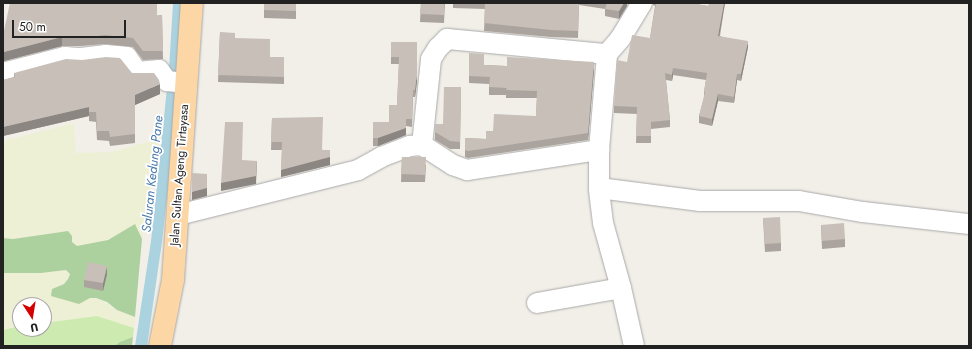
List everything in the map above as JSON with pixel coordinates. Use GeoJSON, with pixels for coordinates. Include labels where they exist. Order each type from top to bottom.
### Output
{"type":"FeatureCollection","features":[{"type":"Feature","properties":{"kind":"main road","name":"Jalan Sultan Ageng Tirtayasa"},"geometry":{"type":"LineString","coordinates":[[160,346],[173,280],[178,215],[178,82],[192,3]]}},
{"type":"Feature","properties":{"kind":"street"},"geometry":{"type":"LineString","coordinates":[[634,346],[621,288],[603,223],[599,188],[599,150],[608,54],[620,39],[642,3]]}},
{"type":"Feature","properties":{"kind":"street"},"geometry":{"type":"LineString","coordinates":[[422,145],[432,60],[438,48],[447,39],[608,54]]}},
{"type":"Feature","properties":{"kind":"street"},"geometry":{"type":"LineString","coordinates":[[3,73],[65,57],[81,58],[106,55],[127,57],[137,72],[158,70],[178,82]]}},
{"type":"Feature","properties":{"kind":"street"},"geometry":{"type":"LineString","coordinates":[[178,215],[358,170],[381,157],[410,146],[422,145],[456,167],[467,170],[599,150]]}},
{"type":"Feature","properties":{"kind":"street"},"geometry":{"type":"LineString","coordinates":[[599,188],[700,200],[799,201],[863,212],[969,224]]}},
{"type":"Feature","properties":{"kind":"street"},"geometry":{"type":"LineString","coordinates":[[537,303],[621,288]]}},
{"type":"Feature","properties":{"kind":"green space"},"geometry":{"type":"Polygon","coordinates":[[[74,123],[76,153],[112,152],[160,138],[154,179],[147,194],[142,239],[139,229],[90,245],[77,246],[72,242],[68,231],[12,239],[3,238],[3,141],[74,123]]]}},
{"type":"Feature","properties":{"kind":"green space"},"geometry":{"type":"Polygon","coordinates":[[[135,224],[142,239],[135,317],[117,310],[107,302],[96,298],[90,298],[79,304],[51,296],[52,289],[64,284],[68,279],[70,274],[66,270],[41,273],[3,273],[3,238],[13,239],[68,231],[72,236],[72,242],[77,246],[108,240],[135,224]]]}},
{"type":"Feature","properties":{"kind":"green space"},"geometry":{"type":"Polygon","coordinates":[[[66,270],[70,274],[68,279],[64,284],[58,286],[90,298],[102,300],[117,310],[135,317],[134,328],[97,316],[52,322],[52,297],[12,297],[12,328],[3,330],[3,273],[41,273],[66,270]]]}},
{"type":"Feature","properties":{"kind":"green space"},"geometry":{"type":"Polygon","coordinates":[[[97,316],[134,328],[133,337],[115,346],[3,346],[3,330],[12,328],[12,337],[52,337],[52,322],[97,316]]]}},
{"type":"Feature","properties":{"kind":"green space"},"geometry":{"type":"Polygon","coordinates":[[[133,337],[132,346],[115,346],[120,342],[133,337]]]}},
{"type":"Feature","properties":{"kind":"water"},"geometry":{"type":"Polygon","coordinates":[[[173,3],[184,3],[181,70],[162,242],[147,346],[135,346],[151,241],[169,69],[173,3]]]}},
{"type":"Feature","properties":{"kind":"building"},"geometry":{"type":"Polygon","coordinates":[[[10,3],[157,3],[157,16],[162,15],[163,51],[143,51],[133,38],[105,35],[81,38],[62,37],[4,52],[3,35],[10,3]]]}},
{"type":"Feature","properties":{"kind":"building"},"geometry":{"type":"Polygon","coordinates":[[[264,3],[296,3],[296,11],[264,10],[264,3]]]}},
{"type":"Feature","properties":{"kind":"building"},"geometry":{"type":"Polygon","coordinates":[[[421,3],[444,3],[444,15],[420,14],[421,3]]]}},
{"type":"Feature","properties":{"kind":"building"},"geometry":{"type":"Polygon","coordinates":[[[485,3],[579,3],[578,31],[551,30],[484,23],[485,3]]]}},
{"type":"Feature","properties":{"kind":"building"},"geometry":{"type":"Polygon","coordinates":[[[607,3],[624,3],[619,11],[605,9],[607,3]]]}},
{"type":"Feature","properties":{"kind":"building"},"geometry":{"type":"Polygon","coordinates":[[[656,3],[690,3],[708,6],[709,3],[724,3],[718,36],[748,41],[741,74],[737,74],[734,97],[718,94],[712,119],[699,116],[705,92],[707,73],[673,68],[672,75],[665,73],[670,120],[651,122],[651,136],[636,136],[637,107],[614,106],[617,60],[627,62],[632,35],[650,38],[656,3]]]}},
{"type":"Feature","properties":{"kind":"building"},"geometry":{"type":"Polygon","coordinates":[[[220,32],[235,33],[235,38],[270,39],[270,57],[284,57],[284,77],[218,75],[220,32]]]}},
{"type":"Feature","properties":{"kind":"building"},"geometry":{"type":"Polygon","coordinates":[[[391,42],[417,42],[417,73],[415,90],[413,90],[412,119],[406,119],[406,128],[378,138],[373,138],[373,122],[389,122],[389,105],[397,105],[399,57],[391,57],[391,42]]]}},
{"type":"Feature","properties":{"kind":"building"},"geometry":{"type":"Polygon","coordinates":[[[469,53],[484,54],[484,65],[507,66],[507,57],[594,62],[588,133],[468,151],[465,150],[465,138],[486,139],[486,131],[493,131],[494,114],[536,116],[537,91],[506,90],[507,88],[489,87],[490,77],[469,76],[469,53]]]}},
{"type":"Feature","properties":{"kind":"building"},"geometry":{"type":"Polygon","coordinates":[[[106,57],[120,58],[132,73],[154,73],[159,80],[160,84],[135,95],[135,134],[110,137],[109,131],[97,131],[96,112],[89,112],[89,107],[3,127],[3,80],[15,77],[14,73],[66,59],[82,60],[106,57]]]}},
{"type":"Feature","properties":{"kind":"building"},"geometry":{"type":"Polygon","coordinates":[[[444,87],[461,87],[460,142],[450,141],[435,132],[435,124],[443,124],[444,87]]]}},
{"type":"Feature","properties":{"kind":"building"},"geometry":{"type":"Polygon","coordinates":[[[323,117],[322,150],[330,150],[330,157],[281,170],[282,142],[271,142],[272,118],[323,117]]]}},
{"type":"Feature","properties":{"kind":"building"},"geometry":{"type":"Polygon","coordinates":[[[225,122],[243,122],[242,160],[257,161],[256,176],[221,183],[225,122]]]}},
{"type":"Feature","properties":{"kind":"building"},"geometry":{"type":"Polygon","coordinates":[[[402,157],[426,157],[425,175],[401,174],[402,157]]]}},
{"type":"Feature","properties":{"kind":"building"},"geometry":{"type":"Polygon","coordinates":[[[192,173],[207,174],[207,188],[192,192],[192,173]]]}},
{"type":"Feature","properties":{"kind":"building"},"geometry":{"type":"Polygon","coordinates":[[[780,217],[781,243],[765,244],[763,218],[780,217]]]}},
{"type":"Feature","properties":{"kind":"building"},"geometry":{"type":"Polygon","coordinates":[[[844,223],[845,239],[822,241],[821,225],[844,223]]]}},
{"type":"Feature","properties":{"kind":"building"},"geometry":{"type":"Polygon","coordinates":[[[88,262],[107,266],[103,283],[84,280],[88,262]]]}},
{"type":"Feature","properties":{"kind":"water label","name":"Saluran Kedung Pane"},"geometry":{"type":"Point","coordinates":[153,174]}}]}
